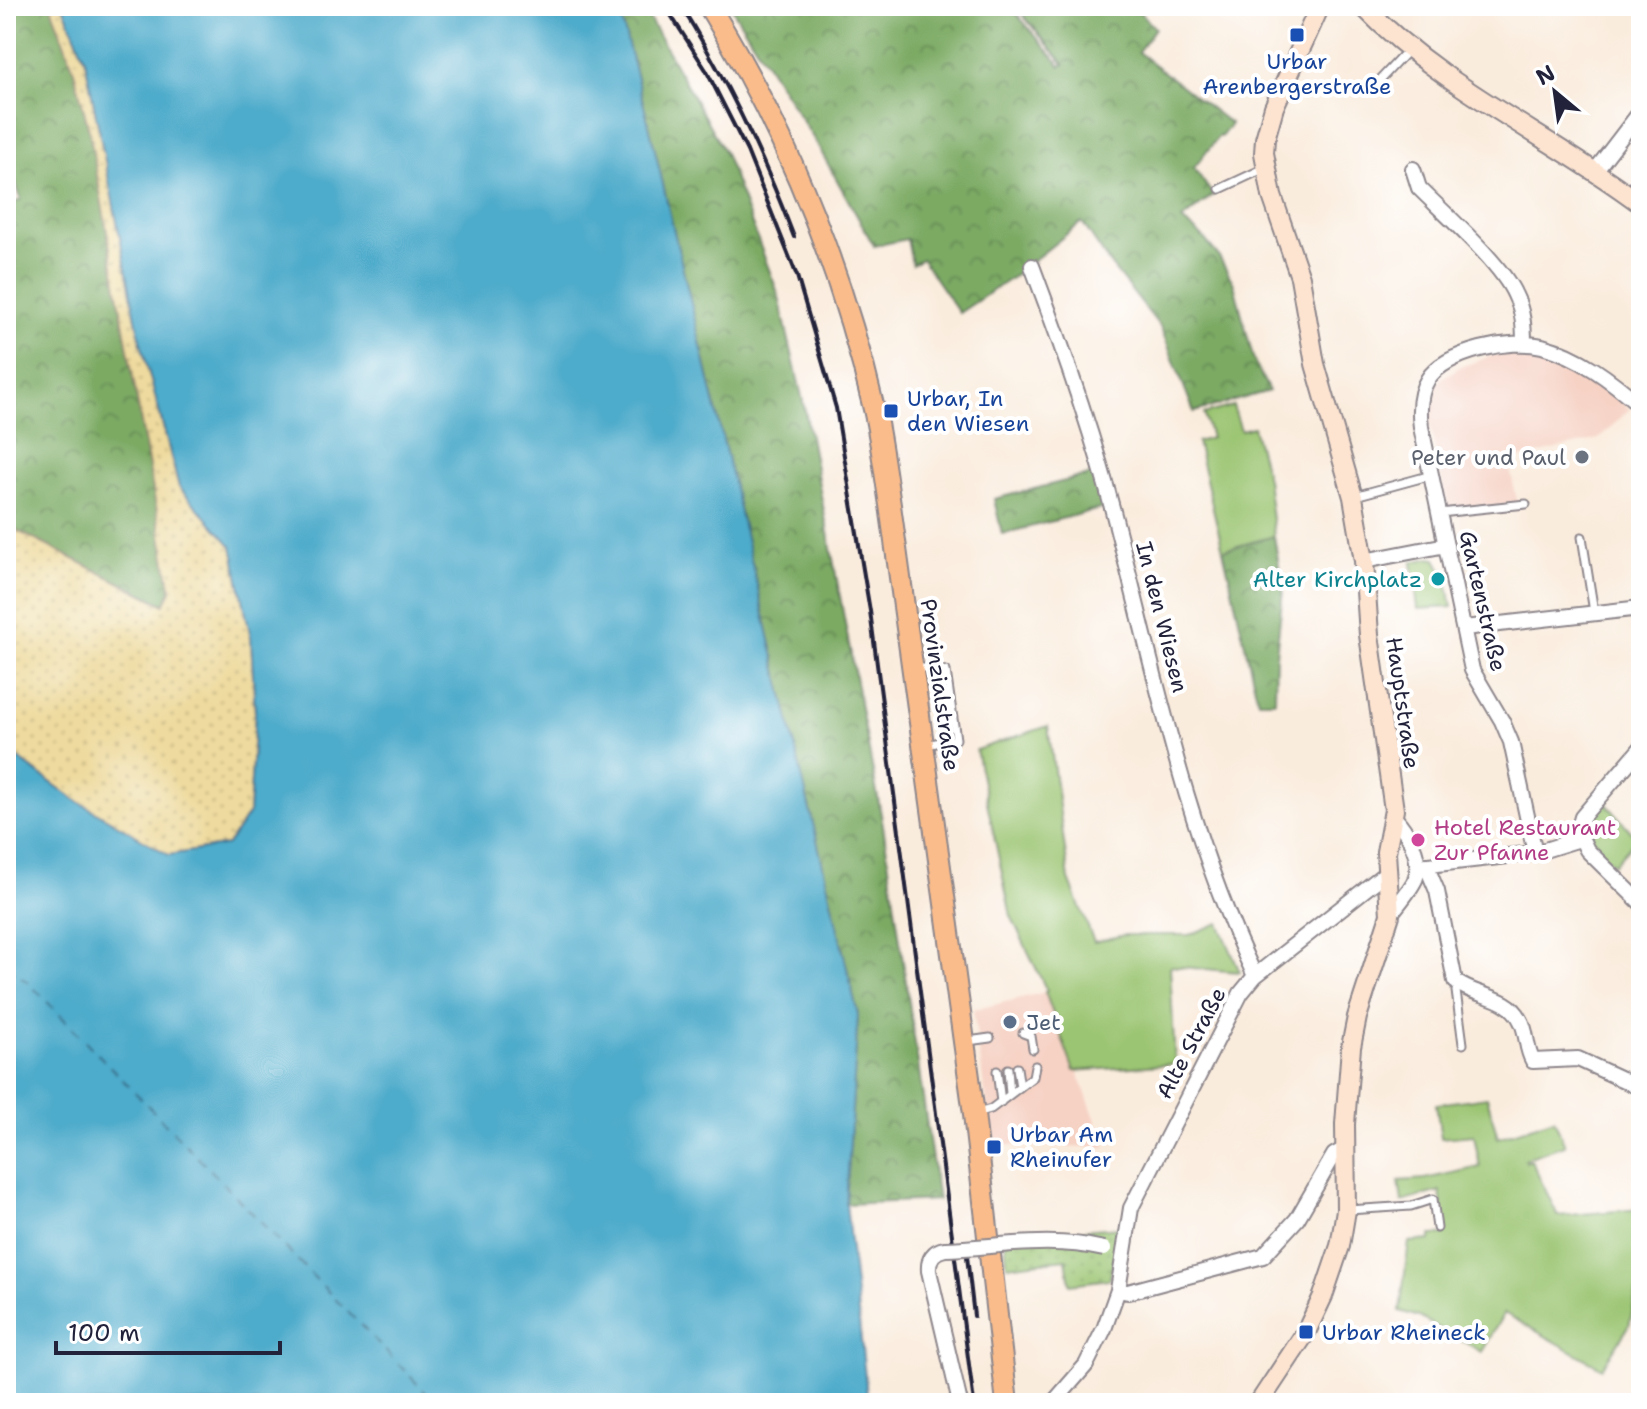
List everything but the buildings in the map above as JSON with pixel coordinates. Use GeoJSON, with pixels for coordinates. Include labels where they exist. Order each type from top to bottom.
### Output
{"type":"FeatureCollection","features":[{"type":"Feature","properties":{"kind":"main road","name":"Provinzialstraße"},"geometry":{"type":"LineString","coordinates":[[709,6],[781,139],[813,214],[847,308],[875,413],[965,1042],[1007,1403]]}},
{"type":"Feature","properties":{"kind":"street","name":"Hauptstraße"},"geometry":{"type":"LineString","coordinates":[[1259,1403],[1306,1332],[1323,1296],[1340,1246],[1346,1210],[1345,1149],[1351,1047],[1357,1017],[1390,915],[1386,840],[1394,817],[1369,635],[1364,561],[1353,497],[1315,364],[1296,262],[1272,196],[1266,168],[1265,139],[1274,107],[1320,6]]}},
{"type":"Feature","properties":{"kind":"street"},"geometry":{"type":"LineString","coordinates":[[1363,6],[1409,48],[1641,204]]}},
{"type":"Feature","properties":{"kind":"street"},"geometry":{"type":"LineString","coordinates":[[1595,171],[1641,111]]}},
{"type":"Feature","properties":{"kind":"street"},"geometry":{"type":"LineString","coordinates":[[1413,169],[1419,188],[1498,269],[1510,286],[1524,323],[1524,344],[1540,345],[1587,365],[1641,406]]}},
{"type":"Feature","properties":{"kind":"street","name":"In den Wiesen"},"geometry":{"type":"LineString","coordinates":[[1032,266],[1059,338],[1115,517],[1179,772],[1235,933],[1255,976]]}},
{"type":"Feature","properties":{"kind":"street","name":"Gartenstraße"},"geometry":{"type":"LineString","coordinates":[[1524,344],[1489,347],[1448,362],[1429,378],[1421,398],[1421,427],[1472,670],[1511,742],[1535,853]]}},
{"type":"Feature","properties":{"kind":"street"},"geometry":{"type":"LineString","coordinates":[[1364,561],[1446,545]]}},
{"type":"Feature","properties":{"kind":"street"},"geometry":{"type":"LineString","coordinates":[[1464,628],[1641,608]]}},
{"type":"Feature","properties":{"kind":"street"},"geometry":{"type":"LineString","coordinates":[[1641,748],[1582,817],[1578,831],[1587,850],[1641,903]]}},
{"type":"Feature","properties":{"kind":"street"},"geometry":{"type":"LineString","coordinates":[[1394,817],[1406,830],[1437,891],[1455,981],[1513,1010],[1521,1020],[1533,1061],[1578,1059],[1641,1088]]}},
{"type":"Feature","properties":{"kind":"street"},"geometry":{"type":"LineString","coordinates":[[1422,865],[1535,853],[1580,839]]}},
{"type":"Feature","properties":{"kind":"street"},"geometry":{"type":"LineString","coordinates":[[1390,915],[1416,881],[1422,865]]}},
{"type":"Feature","properties":{"kind":"street","name":"Alte Straße"},"geometry":{"type":"LineString","coordinates":[[1053,1403],[1086,1365],[1104,1329],[1118,1290],[1131,1208],[1241,993],[1255,976],[1387,872]]}},
{"type":"Feature","properties":{"kind":"street"},"geometry":{"type":"LineString","coordinates":[[1118,1290],[1128,1292],[1263,1256],[1297,1219],[1334,1155],[1345,1149]]}},
{"type":"Feature","properties":{"kind":"street"},"geometry":{"type":"LineString","coordinates":[[960,1403],[929,1271],[929,1261],[935,1252],[1044,1241],[1075,1243],[1124,1254]]}},
{"type":"Feature","properties":{"kind":"lane"},"geometry":{"type":"LineString","coordinates":[[1378,82],[1409,48]]}},
{"type":"Feature","properties":{"kind":"lane"},"geometry":{"type":"LineString","coordinates":[[1220,189],[1266,168]]}},
{"type":"Feature","properties":{"kind":"lane"},"geometry":{"type":"LineString","coordinates":[[1353,497],[1432,475]]}},
{"type":"Feature","properties":{"kind":"lane"},"geometry":{"type":"LineString","coordinates":[[1440,513],[1526,504]]}},
{"type":"Feature","properties":{"kind":"lane"},"geometry":{"type":"LineString","coordinates":[[1582,537],[1594,612]]}},
{"type":"Feature","properties":{"kind":"lane"},"geometry":{"type":"LineString","coordinates":[[913,667],[946,671],[956,739],[924,745]]}},
{"type":"Feature","properties":{"kind":"lane"},"geometry":{"type":"LineString","coordinates":[[1459,985],[1456,991],[1463,1044]]}},
{"type":"Feature","properties":{"kind":"lane"},"geometry":{"type":"LineString","coordinates":[[1023,1033],[1031,1036],[1033,1049]]}},
{"type":"Feature","properties":{"kind":"lane"},"geometry":{"type":"LineString","coordinates":[[965,1042],[990,1038]]}},
{"type":"Feature","properties":{"kind":"lane"},"geometry":{"type":"LineString","coordinates":[[974,1114],[987,1111],[1001,1102],[1035,1075],[1035,1066]]}},
{"type":"Feature","properties":{"kind":"lane"},"geometry":{"type":"LineString","coordinates":[[1017,1068],[1020,1087]]}},
{"type":"Feature","properties":{"kind":"lane"},"geometry":{"type":"LineString","coordinates":[[1008,1069],[1010,1094]]}},
{"type":"Feature","properties":{"kind":"lane"},"geometry":{"type":"LineString","coordinates":[[997,1071],[1001,1102]]}},
{"type":"Feature","properties":{"kind":"lane"},"geometry":{"type":"LineString","coordinates":[[1346,1210],[1411,1206],[1433,1199],[1437,1228]]}},
{"type":"Feature","properties":{"kind":"shaded area"},"geometry":{"type":"Polygon","coordinates":[[[1510,353],[1531,354],[1570,367],[1597,382],[1630,409],[1599,439],[1508,461],[1518,504],[1449,510],[1428,418],[1428,397],[1442,378],[1460,367],[1510,353]]]}},
{"type":"Feature","properties":{"kind":"shaded area"},"geometry":{"type":"Polygon","coordinates":[[[1045,992],[1106,1147],[997,1145],[989,1120],[973,1010],[1045,992]]]}},
{"type":"Feature","properties":{"kind":"green space"},"geometry":{"type":"Polygon","coordinates":[[[6,6],[51,6],[73,67],[89,130],[171,591],[165,605],[6,525],[6,208],[21,199],[6,153],[6,6]]]}},
{"type":"Feature","properties":{"kind":"green space"},"geometry":{"type":"Polygon","coordinates":[[[618,6],[642,6],[725,153],[778,293],[805,410],[883,825],[938,1200],[846,1204],[858,1015],[650,129],[618,6]]]}},
{"type":"Feature","properties":{"kind":"green space"},"geometry":{"type":"Polygon","coordinates":[[[730,6],[1010,6],[1061,66],[1064,64],[1015,6],[1134,6],[1155,28],[1138,52],[1231,124],[1194,168],[1213,195],[1182,220],[1201,235],[1218,255],[1234,284],[1254,361],[1269,391],[1194,412],[1161,328],[1110,264],[1082,222],[1010,279],[959,313],[922,259],[912,264],[907,239],[874,246],[815,141],[730,6]]]}},
{"type":"Feature","properties":{"kind":"green space"},"geometry":{"type":"Polygon","coordinates":[[[1233,406],[1241,430],[1253,427],[1267,479],[1274,536],[1223,550],[1197,442],[1211,438],[1204,414],[1233,406]]]}},
{"type":"Feature","properties":{"kind":"green space"},"geometry":{"type":"Polygon","coordinates":[[[1093,474],[1104,508],[1002,534],[994,499],[1093,474]]]}},
{"type":"Feature","properties":{"kind":"green space"},"geometry":{"type":"Polygon","coordinates":[[[1274,536],[1283,590],[1275,701],[1258,701],[1223,550],[1274,536]]]}},
{"type":"Feature","properties":{"kind":"green space"},"geometry":{"type":"Polygon","coordinates":[[[1436,559],[1445,570],[1452,607],[1418,609],[1412,562],[1436,559]]]}},
{"type":"Feature","properties":{"kind":"green space"},"geometry":{"type":"Polygon","coordinates":[[[1048,726],[1069,879],[1094,942],[1124,935],[1189,935],[1219,923],[1240,972],[1170,966],[1175,1064],[1074,1071],[1047,991],[1011,916],[976,750],[1048,726]]]}},
{"type":"Feature","properties":{"kind":"green space"},"geometry":{"type":"Polygon","coordinates":[[[1604,801],[1637,838],[1614,864],[1597,849],[1589,836],[1591,820],[1604,801]]]}},
{"type":"Feature","properties":{"kind":"green space"},"geometry":{"type":"Polygon","coordinates":[[[1487,1097],[1498,1138],[1554,1119],[1565,1145],[1524,1159],[1526,1162],[1531,1160],[1558,1216],[1641,1209],[1641,1271],[1629,1326],[1602,1368],[1504,1313],[1482,1352],[1419,1317],[1400,1311],[1409,1242],[1431,1240],[1431,1235],[1445,1235],[1440,1191],[1402,1202],[1399,1181],[1425,1179],[1480,1167],[1474,1135],[1441,1138],[1436,1104],[1487,1097]]]}},
{"type":"Feature","properties":{"kind":"green space"},"geometry":{"type":"Polygon","coordinates":[[[1119,1227],[1110,1279],[1070,1284],[1066,1259],[1007,1266],[1005,1236],[1119,1227]]]}},
{"type":"Feature","properties":{"kind":"sand"},"geometry":{"type":"Polygon","coordinates":[[[51,6],[63,6],[85,59],[140,339],[179,487],[232,546],[251,638],[255,713],[249,813],[227,845],[169,855],[74,799],[6,750],[6,525],[164,605],[171,591],[89,130],[73,67],[51,6]]]}},
{"type":"Feature","properties":{"kind":"water"},"geometry":{"type":"Polygon","coordinates":[[[63,6],[618,6],[650,129],[858,1015],[846,1204],[868,1403],[6,1403],[6,750],[74,799],[169,855],[227,845],[249,813],[255,713],[251,638],[232,546],[179,487],[140,339],[85,59],[63,6]]]}},
{"type":"Feature","properties":{"kind":"ferry route"},"geometry":{"type":"LineString","coordinates":[[6,967],[28,982],[436,1403]]}},
{"type":"Feature","properties":{"kind":"railway"},"geometry":{"type":"LineString","coordinates":[[665,6],[706,70],[747,151],[797,276],[836,408],[870,611],[974,1403]]}},
{"type":"Feature","properties":{"kind":"railway"},"geometry":{"type":"LineString","coordinates":[[681,6],[743,118],[794,237]]}},
{"type":"Feature","properties":{"kind":"railway"},"geometry":{"type":"LineString","coordinates":[[966,1248],[974,1316]]}},
{"type":"Feature","properties":{"kind":"place","name":"Urbar Arenbergerstraße"},"geometry":{"type":"Point","coordinates":[1297,35]}},
{"type":"Feature","properties":{"kind":"place","name":"Urbar, In den Wiesen"},"geometry":{"type":"Point","coordinates":[891,411]}},
{"type":"Feature","properties":{"kind":"place","name":"Peter und Paul"},"geometry":{"type":"Point","coordinates":[1582,457]}},
{"type":"Feature","properties":{"kind":"place","name":"Alter Kirchplatz"},"geometry":{"type":"Point","coordinates":[1438,579]}},
{"type":"Feature","properties":{"kind":"place","name":"Hotel Restaurant Zur Pfanne"},"geometry":{"type":"Point","coordinates":[1418,840]}},
{"type":"Feature","properties":{"kind":"place","name":"Jet"},"geometry":{"type":"Point","coordinates":[1010,1022]}},
{"type":"Feature","properties":{"kind":"place","name":"Urbar Am Rheinufer"},"geometry":{"type":"Point","coordinates":[994,1147]}},
{"type":"Feature","properties":{"kind":"place","name":"Urbar Rheineck"},"geometry":{"type":"Point","coordinates":[1306,1332]}}]}
